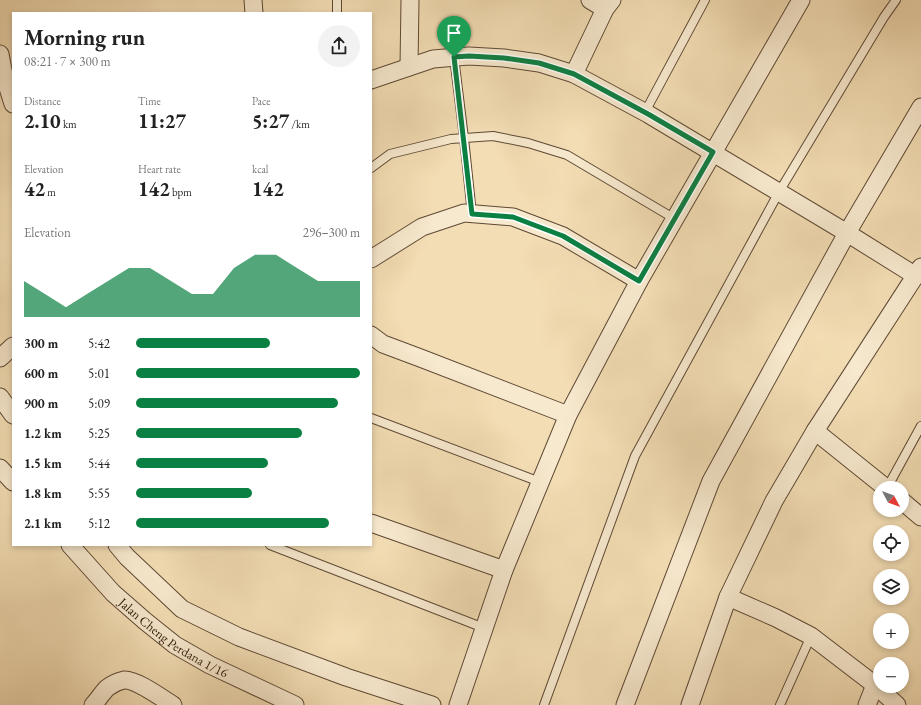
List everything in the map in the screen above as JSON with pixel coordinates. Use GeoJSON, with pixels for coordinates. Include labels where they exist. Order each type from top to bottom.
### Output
{"type":"FeatureCollection","features":[{"type":"Feature","properties":{"kind":"street"},"geometry":{"type":"LineString","coordinates":[[253,0],[254,12]]}},
{"type":"Feature","properties":{"kind":"street"},"geometry":{"type":"LineString","coordinates":[[409,68],[410,0]]}},
{"type":"Feature","properties":{"kind":"street"},"geometry":{"type":"LineString","coordinates":[[574,74],[609,5],[590,0]]}},
{"type":"Feature","properties":{"kind":"street"},"geometry":{"type":"LineString","coordinates":[[458,705],[504,570],[568,415],[639,281],[801,0]]}},
{"type":"Feature","properties":{"kind":"street"},"geometry":{"type":"LineString","coordinates":[[0,54],[4,75],[12,101]]}},
{"type":"Feature","properties":{"kind":"street"},"geometry":{"type":"LineString","coordinates":[[372,80],[432,59],[469,56],[504,58],[539,63],[574,74],[645,112],[847,233],[918,271],[815,431],[774,501],[728,597],[690,705]]}},
{"type":"Feature","properties":{"kind":"street"},"geometry":{"type":"LineString","coordinates":[[625,705],[711,481],[847,233],[921,107]]}},
{"type":"Feature","properties":{"kind":"street"},"geometry":{"type":"LineString","coordinates":[[372,258],[422,227],[464,213],[513,217],[563,236],[639,281]]}},
{"type":"Feature","properties":{"kind":"street"},"geometry":{"type":"LineString","coordinates":[[372,336],[383,344],[568,415]]}},
{"type":"Feature","properties":{"kind":"street"},"geometry":{"type":"LineString","coordinates":[[0,358],[12,347]]}},
{"type":"Feature","properties":{"kind":"street"},"geometry":{"type":"LineString","coordinates":[[0,397],[12,414]]}},
{"type":"Feature","properties":{"kind":"street"},"geometry":{"type":"LineString","coordinates":[[815,431],[877,481]]}},
{"type":"Feature","properties":{"kind":"street"},"geometry":{"type":"LineString","coordinates":[[0,468],[12,481]]}},
{"type":"Feature","properties":{"kind":"street"},"geometry":{"type":"LineString","coordinates":[[909,507],[921,517]]}},
{"type":"Feature","properties":{"kind":"street"},"geometry":{"type":"LineString","coordinates":[[372,523],[504,570]]}},
{"type":"Feature","properties":{"kind":"street","name":"Jalan Cheng Perdana 1/16"},"geometry":{"type":"LineString","coordinates":[[71,546],[113,592],[145,621],[175,645],[210,665],[293,705]]}},
{"type":"Feature","properties":{"kind":"street"},"geometry":{"type":"LineString","coordinates":[[118,546],[127,557],[182,609],[239,637],[346,677],[432,705]]}},
{"type":"Feature","properties":{"kind":"street"},"geometry":{"type":"LineString","coordinates":[[728,597],[776,618],[811,636],[873,683]]}},
{"type":"Feature","properties":{"kind":"street"},"geometry":{"type":"LineString","coordinates":[[94,705],[108,688],[125,680],[140,685],[173,705]]}},
{"type":"Feature","properties":{"kind":"street"},"geometry":{"type":"LineString","coordinates":[[867,705],[873,690]]}},
{"type":"Feature","properties":{"kind":"street"},"geometry":{"type":"LineString","coordinates":[[884,693],[897,705]]}},
{"type":"Feature","properties":{"kind":"lane"},"geometry":{"type":"LineString","coordinates":[[337,0],[337,12]]}},
{"type":"Feature","properties":{"kind":"lane"},"geometry":{"type":"LineString","coordinates":[[645,112],[705,0]]}},
{"type":"Feature","properties":{"kind":"lane"},"geometry":{"type":"LineString","coordinates":[[544,705],[636,456],[778,192],[884,17],[896,0]]}},
{"type":"Feature","properties":{"kind":"lane"},"geometry":{"type":"LineString","coordinates":[[454,57],[472,214]]}},
{"type":"Feature","properties":{"kind":"lane"},"geometry":{"type":"LineString","coordinates":[[372,167],[390,154],[451,139],[493,136],[528,143],[567,155],[675,219]]}},
{"type":"Feature","properties":{"kind":"lane"},"geometry":{"type":"LineString","coordinates":[[372,418],[540,482]]}},
{"type":"Feature","properties":{"kind":"lane"},"geometry":{"type":"LineString","coordinates":[[890,481],[921,426]]}},
{"type":"Feature","properties":{"kind":"lane"},"geometry":{"type":"LineString","coordinates":[[273,546],[484,628]]}},
{"type":"Feature","properties":{"kind":"lane"},"geometry":{"type":"LineString","coordinates":[[780,705],[811,636]]}},
{"type":"Feature","properties":{"kind":"route"},"geometry":{"type":"LineString","coordinates":[[469,56],[504,58],[539,63],[574,74],[648,114],[713,152],[639,281],[563,236],[513,217],[472,214],[454,57],[469,56]]}}]}
